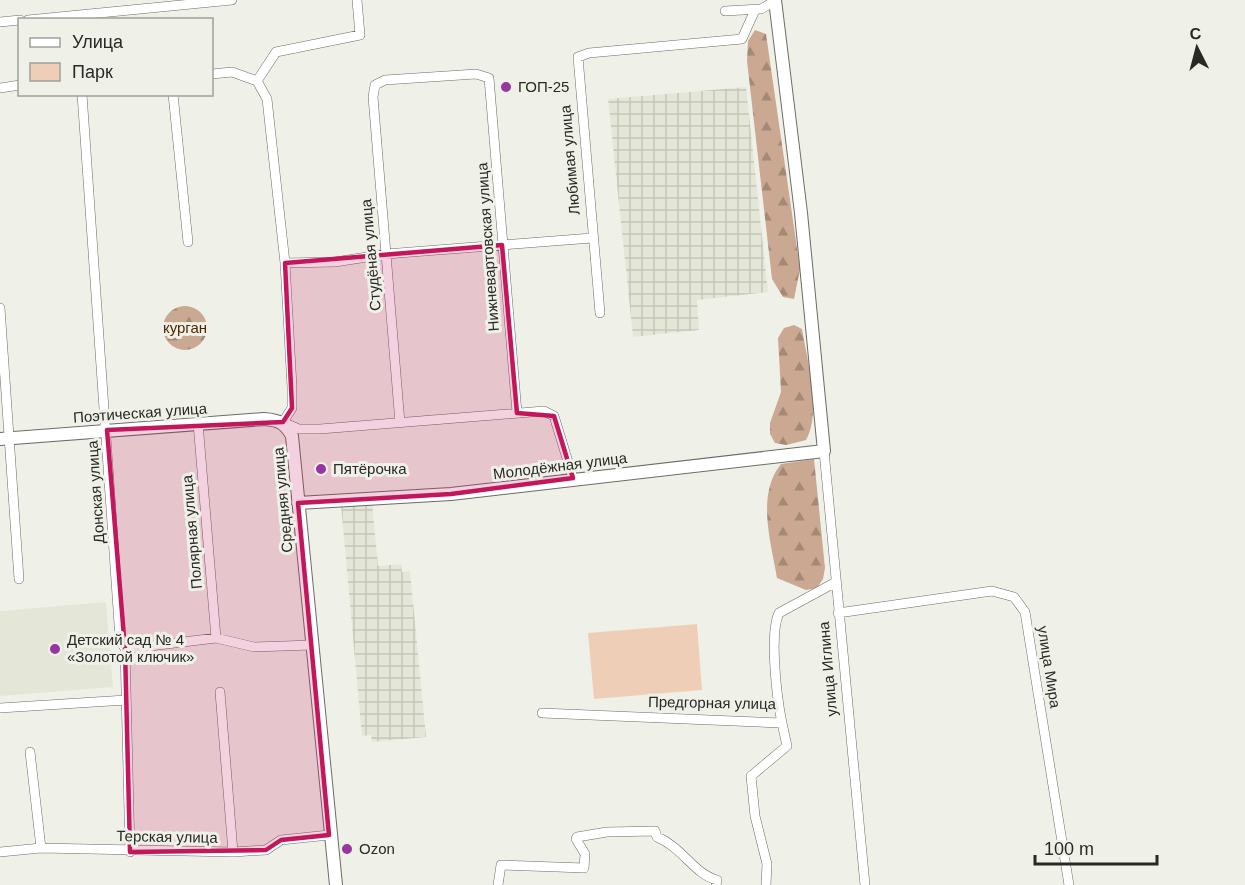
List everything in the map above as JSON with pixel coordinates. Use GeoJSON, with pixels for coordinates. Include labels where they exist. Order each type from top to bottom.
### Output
{"type":"FeatureCollection","features":[{"type":"Feature","properties":{"kind":"street"},"geometry":{"type":"LineString","coordinates":[[48,18],[232,0]]}},
{"type":"Feature","properties":{"kind":"street"},"geometry":{"type":"LineString","coordinates":[[257,81],[276,52],[360,35],[357,0]]}},
{"type":"Feature","properties":{"kind":"street"},"geometry":{"type":"LineString","coordinates":[[726,11],[755,10],[775,0],[801,213],[824,451]]}},
{"type":"Feature","properties":{"kind":"street","name":"Любимая улица"},"geometry":{"type":"LineString","coordinates":[[600,313],[578,57],[589,53],[742,39],[755,10]]}},
{"type":"Feature","properties":{"kind":"street"},"geometry":{"type":"LineString","coordinates":[[0,22],[18,20]]}},
{"type":"Feature","properties":{"kind":"street"},"geometry":{"type":"LineString","coordinates":[[213,74],[232,72],[257,81],[267,99],[285,263],[292,387],[292,408],[283,422],[298,429],[320,429],[544,411],[554,416],[573,478]]}},
{"type":"Feature","properties":{"kind":"street","name":"Студёная улица"},"geometry":{"type":"LineString","coordinates":[[400,423],[375,85],[386,80],[476,74],[489,78]]}},
{"type":"Feature","properties":{"kind":"street","name":"Нижневартовская улица"},"geometry":{"type":"LineString","coordinates":[[489,78],[517,413]]}},
{"type":"Feature","properties":{"kind":"street"},"geometry":{"type":"LineString","coordinates":[[0,88],[18,85]]}},
{"type":"Feature","properties":{"kind":"street","name":"Донская улица"},"geometry":{"type":"LineString","coordinates":[[82,96],[120,638],[125,650],[130,852]]}},
{"type":"Feature","properties":{"kind":"street"},"geometry":{"type":"LineString","coordinates":[[173,96],[188,242]]}},
{"type":"Feature","properties":{"kind":"street"},"geometry":{"type":"LineString","coordinates":[[285,263],[335,262],[386,254],[592,238]]}},
{"type":"Feature","properties":{"kind":"street"},"geometry":{"type":"LineString","coordinates":[[0,308],[5,439],[19,579]]}},
{"type":"Feature","properties":{"kind":"street","name":"Поэтическая улица"},"geometry":{"type":"LineString","coordinates":[[5,439],[198,423],[264,419],[283,422]]}},
{"type":"Feature","properties":{"kind":"street","name":"Средняя улица"},"geometry":{"type":"LineString","coordinates":[[283,422],[292,436],[329,835],[336,885]]}},
{"type":"Feature","properties":{"kind":"street","name":"Полярная улица"},"geometry":{"type":"LineString","coordinates":[[198,423],[216,638]]}},
{"type":"Feature","properties":{"kind":"street","name":"Молодёжная улица"},"geometry":{"type":"LineString","coordinates":[[298,503],[451,494],[573,478],[824,451]]}},
{"type":"Feature","properties":{"kind":"street","name":"улица Иглина"},"geometry":{"type":"LineString","coordinates":[[824,451],[865,885]]}},
{"type":"Feature","properties":{"kind":"street","name":"Предгорная улица"},"geometry":{"type":"LineString","coordinates":[[542,713],[782,723],[776,678],[775,622],[779,613],[836,582]]}},
{"type":"Feature","properties":{"kind":"street","name":"улица Мира"},"geometry":{"type":"LineString","coordinates":[[838,613],[992,591],[1014,597],[1025,612],[1069,885]]}},
{"type":"Feature","properties":{"kind":"street"},"geometry":{"type":"LineString","coordinates":[[125,650],[216,638],[254,647],[312,645]]}},
{"type":"Feature","properties":{"kind":"street"},"geometry":{"type":"LineString","coordinates":[[220,692],[233,852]]}},
{"type":"Feature","properties":{"kind":"street"},"geometry":{"type":"LineString","coordinates":[[0,708],[126,700]]}},
{"type":"Feature","properties":{"kind":"street"},"geometry":{"type":"LineString","coordinates":[[766,885],[767,864],[755,816],[751,776],[787,746],[782,723]]}},
{"type":"Feature","properties":{"kind":"street"},"geometry":{"type":"LineString","coordinates":[[30,752],[41,848]]}},
{"type":"Feature","properties":{"kind":"street"},"geometry":{"type":"LineString","coordinates":[[498,885],[501,865],[584,868],[585,854],[577,837],[607,832],[655,831],[657,837],[673,843],[707,878],[717,880],[716,885]]}},
{"type":"Feature","properties":{"kind":"street","name":"Терская улица"},"geometry":{"type":"LineString","coordinates":[[0,852],[41,848],[130,852],[233,852],[266,850],[281,840],[329,835]]}},
{"type":"Feature","properties":{"kind":"highlighted area"},"geometry":{"type":"Polygon","coordinates":[[[502,245],[517,413],[554,416],[573,478],[451,494],[298,503],[329,835],[281,840],[266,850],[130,852],[125,649],[107,430],[283,422],[292,408],[285,263],[502,245]]]}},
{"type":"Feature","properties":{"kind":"shaded area"},"geometry":{"type":"Polygon","coordinates":[[[746,87],[768,292],[697,300],[699,330],[633,337],[608,99],[746,87]]]}},
{"type":"Feature","properties":{"kind":"shaded area"},"geometry":{"type":"Polygon","coordinates":[[[372,502],[378,566],[401,564],[402,572],[410,571],[426,737],[372,742],[371,735],[362,736],[341,505],[372,502]]]}},
{"type":"Feature","properties":{"kind":"shaded area","name":"Детский сад № 4 «Золотой ключик»"},"geometry":{"type":"Polygon","coordinates":[[[106,602],[113,687],[0,696],[0,611],[106,602]]]}},
{"type":"Feature","properties":{"kind":"green space"},"geometry":{"type":"Polygon","coordinates":[[[755,30],[766,34],[800,269],[794,299],[783,297],[772,279],[747,61],[748,41],[755,30]]]}},
{"type":"Feature","properties":{"kind":"green space","name":"курган"},"geometry":{"type":"Polygon","coordinates":[[[185,306],[201,312],[207,328],[201,344],[185,350],[169,344],[163,328],[169,312],[185,306]]]}},
{"type":"Feature","properties":{"kind":"green space"},"geometry":{"type":"Polygon","coordinates":[[[794,325],[802,329],[810,370],[813,415],[806,440],[786,445],[775,443],[770,434],[770,423],[781,392],[778,338],[784,328],[794,325]]]}},
{"type":"Feature","properties":{"kind":"green space"},"geometry":{"type":"Polygon","coordinates":[[[814,459],[825,568],[823,579],[817,588],[806,590],[777,578],[769,534],[767,504],[773,476],[781,464],[814,459]]]}},
{"type":"Feature","properties":{"kind":"green space"},"geometry":{"type":"Polygon","coordinates":[[[697,624],[702,690],[594,699],[588,633],[697,624]]]}},
{"type":"Feature","properties":{"kind":"place","name":"ГОП-25"},"geometry":{"type":"Point","coordinates":[506,87]}},
{"type":"Feature","properties":{"kind":"place","name":"Пятёрочка"},"geometry":{"type":"Point","coordinates":[321,469]}},
{"type":"Feature","properties":{"kind":"place","name":"Детский сад № 4 «Золотой ключик»"},"geometry":{"type":"Point","coordinates":[55,649]}},
{"type":"Feature","properties":{"kind":"place","name":"Ozon"},"geometry":{"type":"Point","coordinates":[347,849]}}]}
